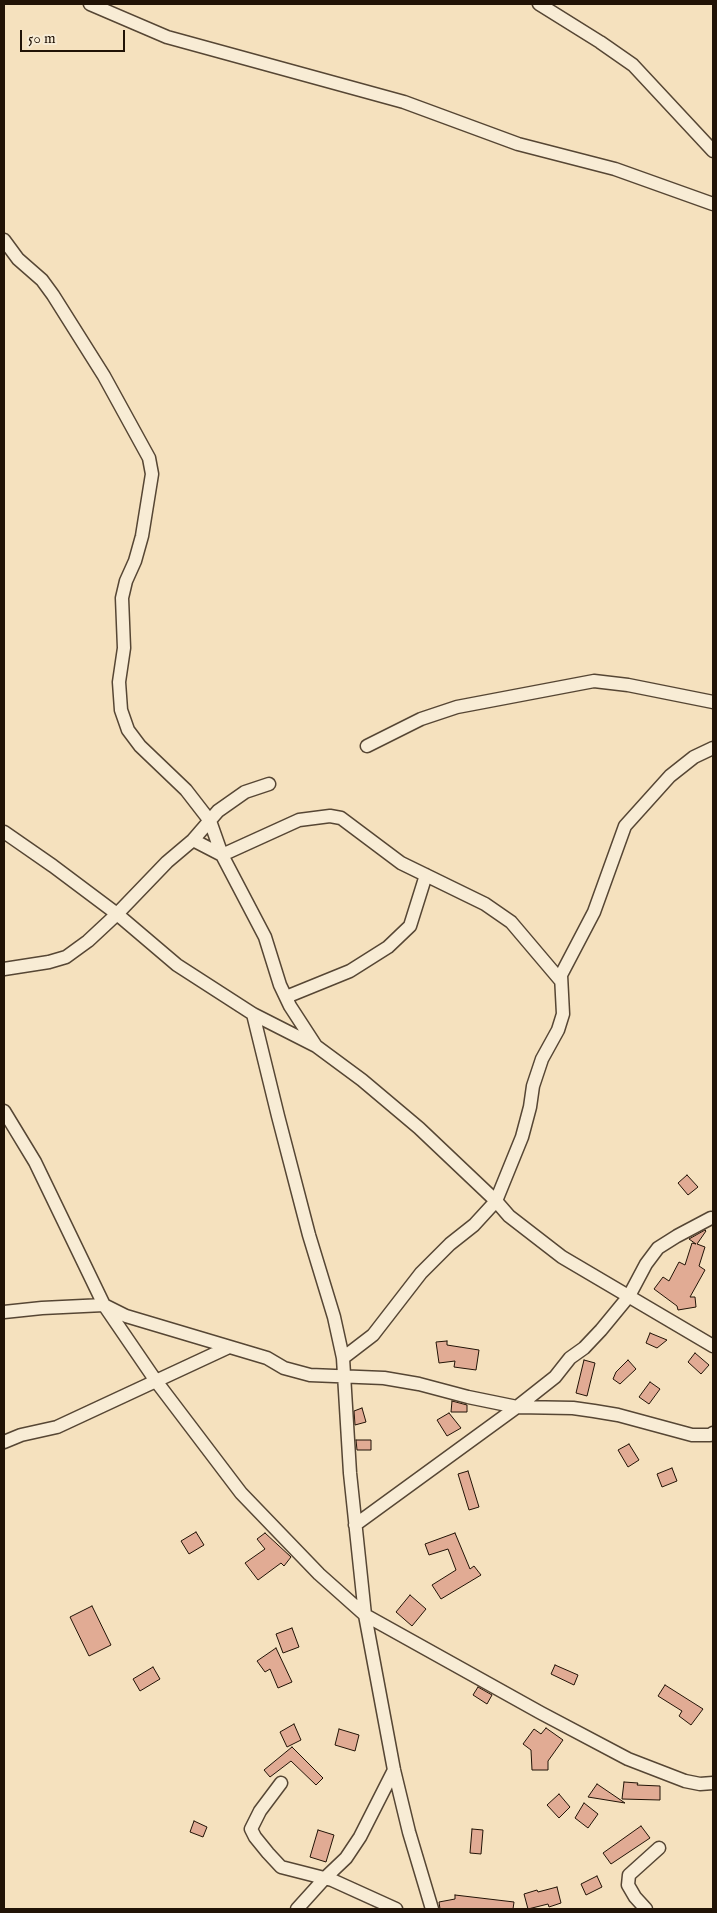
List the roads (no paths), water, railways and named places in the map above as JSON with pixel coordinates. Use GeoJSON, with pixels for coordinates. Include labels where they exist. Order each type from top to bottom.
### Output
{"type":"FeatureCollection","features":[{"type":"Feature","properties":{"kind":"street"},"geometry":{"type":"LineString","coordinates":[[90,4],[166,36],[404,102],[518,144],[615,169],[713,204]]}},
{"type":"Feature","properties":{"kind":"street"},"geometry":{"type":"LineString","coordinates":[[539,4],[633,65],[713,151]]}},
{"type":"Feature","properties":{"kind":"street"},"geometry":{"type":"LineString","coordinates":[[4,240],[18,258],[42,280],[53,295],[104,376],[149,458],[152,474],[142,536],[122,598],[124,648],[119,682],[121,710],[128,730],[140,746],[186,790],[210,820],[222,855],[265,937],[280,985],[316,1046]]}},
{"type":"Feature","properties":{"kind":"street"},"geometry":{"type":"LineString","coordinates":[[366,746],[421,719],[457,707],[594,681],[628,685],[713,702]]}},
{"type":"Feature","properties":{"kind":"street"},"geometry":{"type":"LineString","coordinates":[[343,1358],[373,1335],[421,1273],[450,1244],[474,1225],[496,1201],[522,1137],[542,1059],[558,1030],[562,1014],[561,975],[594,912],[625,826],[670,776],[694,757],[713,748]]}},
{"type":"Feature","properties":{"kind":"street"},"geometry":{"type":"LineString","coordinates":[[4,969],[49,962],[66,957],[88,941],[117,914],[167,862],[193,840],[218,811],[246,792],[269,784]]}},
{"type":"Feature","properties":{"kind":"street"},"geometry":{"type":"LineString","coordinates":[[222,855],[299,820],[330,816],[341,818],[401,863],[485,904],[511,922],[562,981]]}},
{"type":"Feature","properties":{"kind":"street"},"geometry":{"type":"LineString","coordinates":[[4,832],[117,914],[177,965],[253,1014],[316,1046],[369,1086],[418,1128],[496,1201],[509,1216],[562,1257],[713,1346]]}},
{"type":"Feature","properties":{"kind":"street"},"geometry":{"type":"LineString","coordinates":[[193,840],[222,855]]}},
{"type":"Feature","properties":{"kind":"street"},"geometry":{"type":"LineString","coordinates":[[286,997],[350,971],[388,946],[410,926],[426,875]]}},
{"type":"Feature","properties":{"kind":"street"},"geometry":{"type":"LineString","coordinates":[[253,1014],[309,1235],[334,1317],[343,1358],[350,1473],[365,1615],[394,1770],[409,1832],[432,1909]]}},
{"type":"Feature","properties":{"kind":"street"},"geometry":{"type":"LineString","coordinates":[[4,1111],[35,1162],[104,1305],[156,1381],[241,1494],[319,1574],[365,1615],[628,1759],[685,1782],[713,1783]]}},
{"type":"Feature","properties":{"kind":"street"},"geometry":{"type":"LineString","coordinates":[[355,1525],[517,1407],[554,1377],[570,1358],[584,1348],[601,1330],[629,1296],[646,1264],[658,1248],[676,1236],[712,1218]]}},
{"type":"Feature","properties":{"kind":"street"},"geometry":{"type":"LineString","coordinates":[[4,1312],[104,1305],[126,1316],[267,1358],[284,1368],[310,1375],[345,1378],[384,1378],[419,1384],[517,1407],[573,1408],[618,1414],[692,1435],[710,1435],[713,1433]]}},
{"type":"Feature","properties":{"kind":"street"},"geometry":{"type":"LineString","coordinates":[[4,1442],[21,1435],[57,1426],[229,1347]]}},
{"type":"Feature","properties":{"kind":"street"},"geometry":{"type":"LineString","coordinates":[[297,1909],[346,1858],[360,1836],[394,1770]]}},
{"type":"Feature","properties":{"kind":"street"},"geometry":{"type":"LineString","coordinates":[[281,1783],[260,1811],[252,1829],[254,1838],[281,1867],[325,1878],[396,1909]]}},
{"type":"Feature","properties":{"kind":"street"},"geometry":{"type":"LineString","coordinates":[[646,1909],[628,1886],[629,1874],[659,1848]]}}]}
